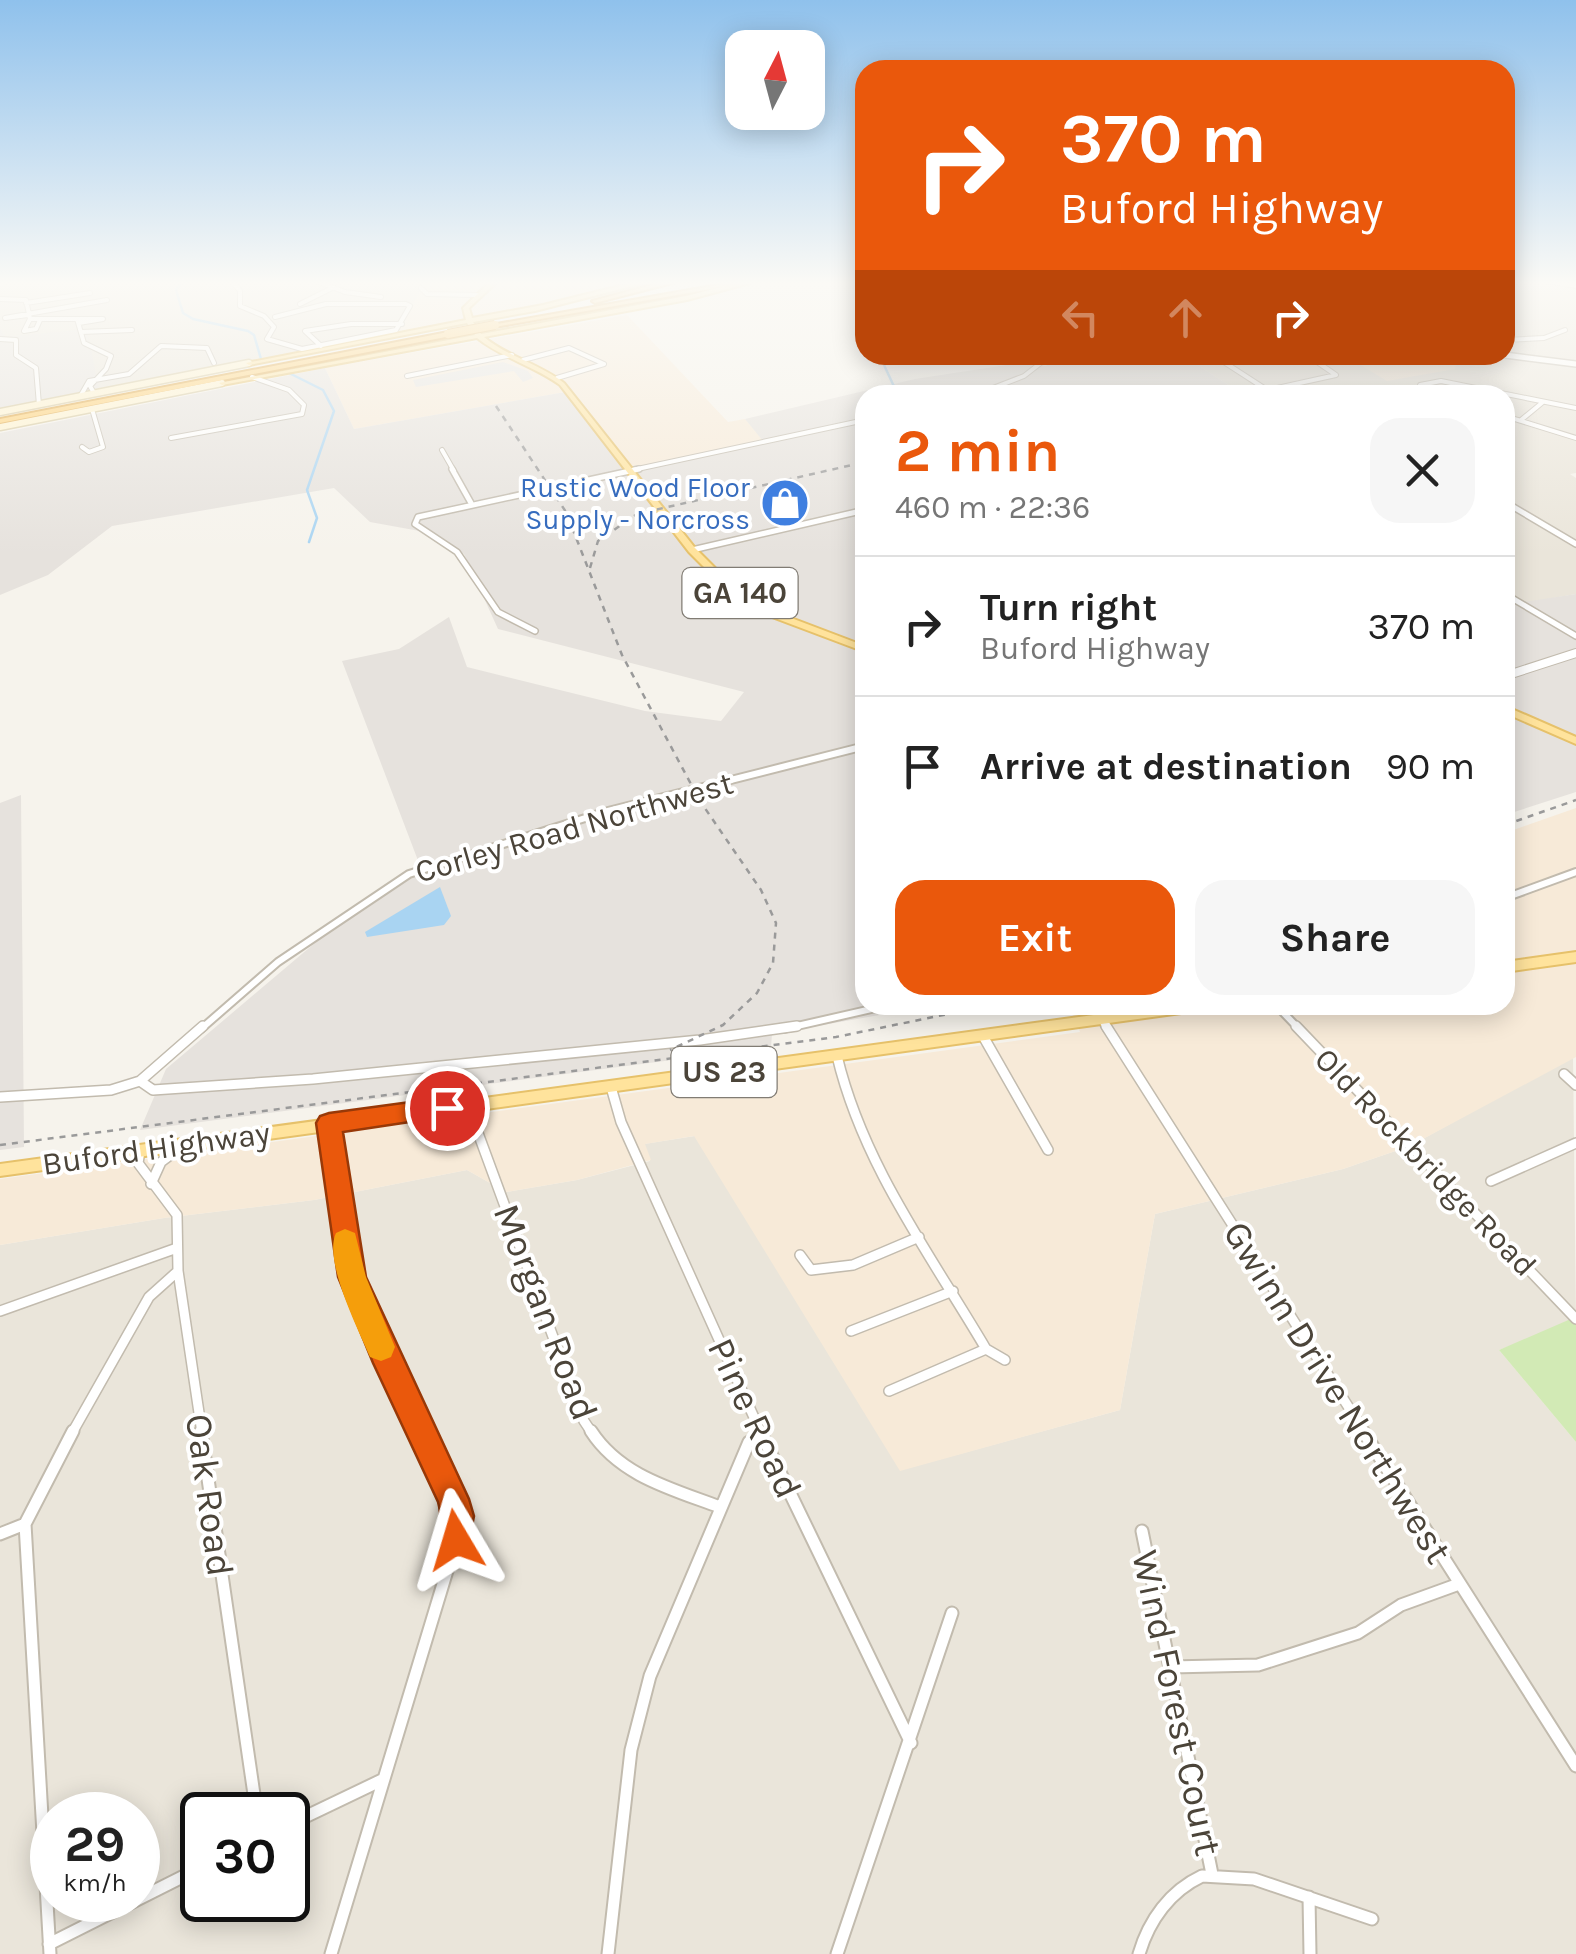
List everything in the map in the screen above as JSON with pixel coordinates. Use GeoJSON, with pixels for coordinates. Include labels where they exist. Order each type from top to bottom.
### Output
{"type":"FeatureCollection","features":[{"type":"Feature","properties":{"kind":"highway"},"geometry":{"type":"LineString","coordinates":[[93,401],[214,372]]}},
{"type":"Feature","properties":{"kind":"highway"},"geometry":{"type":"LineString","coordinates":[[0,419],[231,372]]}},
{"type":"Feature","properties":{"kind":"highway"},"geometry":{"type":"LineString","coordinates":[[113,399],[238,372]]}},
{"type":"Feature","properties":{"kind":"highway"},"geometry":{"type":"LineString","coordinates":[[0,419],[222,383]]}},
{"type":"Feature","properties":{"kind":"main road"},"geometry":{"type":"LineString","coordinates":[[0,419],[39,404],[79,396],[93,401],[277,372]]}},
{"type":"Feature","properties":{"kind":"main road","name":"GA 140"},"geometry":{"type":"LineString","coordinates":[[546,372],[557,378],[692,550],[723,581],[756,604],[855,646]]}},
{"type":"Feature","properties":{"kind":"main road"},"geometry":{"type":"LineString","coordinates":[[1515,714],[1576,741]]}},
{"type":"Feature","properties":{"kind":"main road"},"geometry":{"type":"LineString","coordinates":[[1515,966],[1576,957]]}},
{"type":"Feature","properties":{"kind":"main road","name":"Buford Highway"},"geometry":{"type":"LineString","coordinates":[[0,1170],[1124,1015]]}},
{"type":"Feature","properties":{"kind":"street"},"geometry":{"type":"LineString","coordinates":[[36,372],[39,404]]}},
{"type":"Feature","properties":{"kind":"street"},"geometry":{"type":"LineString","coordinates":[[82,447],[92,452],[103,447],[90,389],[101,372]]}},
{"type":"Feature","properties":{"kind":"street"},"geometry":{"type":"LineString","coordinates":[[79,396],[87,383],[97,378],[131,372]]}},
{"type":"Feature","properties":{"kind":"street"},"geometry":{"type":"LineString","coordinates":[[407,376],[423,372]]}},
{"type":"Feature","properties":{"kind":"street"},"geometry":{"type":"LineString","coordinates":[[557,378],[577,372]]}},
{"type":"Feature","properties":{"kind":"street"},"geometry":{"type":"LineString","coordinates":[[1001,385],[1029,372]]}},
{"type":"Feature","properties":{"kind":"street"},"geometry":{"type":"LineString","coordinates":[[1291,385],[1336,375],[1332,372]]}},
{"type":"Feature","properties":{"kind":"street"},"geometry":{"type":"LineString","coordinates":[[171,438],[302,414],[304,406],[289,390],[252,377]]}},
{"type":"Feature","properties":{"kind":"street"},"geometry":{"type":"LineString","coordinates":[[1420,385],[1441,380],[1464,385]]}},
{"type":"Feature","properties":{"kind":"street"},"geometry":{"type":"LineString","coordinates":[[1515,396],[1576,408]]}},
{"type":"Feature","properties":{"kind":"street"},"geometry":{"type":"LineString","coordinates":[[1521,420],[1543,402]]}},
{"type":"Feature","properties":{"kind":"street"},"geometry":{"type":"LineString","coordinates":[[1515,418],[1576,438]]}},
{"type":"Feature","properties":{"kind":"street"},"geometry":{"type":"LineString","coordinates":[[535,631],[498,612],[457,552],[415,524],[416,519],[471,503],[855,422]]}},
{"type":"Feature","properties":{"kind":"street"},"geometry":{"type":"LineString","coordinates":[[442,450],[471,503]]}},
{"type":"Feature","properties":{"kind":"street"},"geometry":{"type":"LineString","coordinates":[[1515,508],[1576,544]]}},
{"type":"Feature","properties":{"kind":"street"},"geometry":{"type":"LineString","coordinates":[[692,550],[855,512]]}},
{"type":"Feature","properties":{"kind":"street"},"geometry":{"type":"LineString","coordinates":[[1515,600],[1576,636]]}},
{"type":"Feature","properties":{"kind":"street"},"geometry":{"type":"LineString","coordinates":[[1515,673],[1576,653]]}},
{"type":"Feature","properties":{"kind":"street","name":"Corley Road Northwest"},"geometry":{"type":"LineString","coordinates":[[0,1097],[111,1090],[140,1082],[278,962],[409,874],[434,863],[521,842],[604,812],[855,749]]}},
{"type":"Feature","properties":{"kind":"street"},"geometry":{"type":"LineString","coordinates":[[1515,894],[1576,872]]}},
{"type":"Feature","properties":{"kind":"street"},"geometry":{"type":"LineString","coordinates":[[140,1082],[153,1090],[572,1054],[790,1028],[855,1013]]}},
{"type":"Feature","properties":{"kind":"street","name":"Old Rockbridge Road"},"geometry":{"type":"LineString","coordinates":[[1286,1015],[1576,1319]]}},
{"type":"Feature","properties":{"kind":"street","name":"Gwinn Drive Northwest"},"geometry":{"type":"LineString","coordinates":[[1100,1018],[1576,1766]]}},
{"type":"Feature","properties":{"kind":"street"},"geometry":{"type":"LineString","coordinates":[[982,1036],[1048,1150]]}},
{"type":"Feature","properties":{"kind":"street"},"geometry":{"type":"LineString","coordinates":[[837,1056],[849,1108],[868,1150],[986,1349],[1005,1360]]}},
{"type":"Feature","properties":{"kind":"street"},"geometry":{"type":"LineString","coordinates":[[1564,1074],[1576,1085]]}},
{"type":"Feature","properties":{"kind":"street","name":"Pine Road"},"geometry":{"type":"LineString","coordinates":[[612,1087],[620,1122],[762,1436],[912,1743]]}},
{"type":"Feature","properties":{"kind":"street","name":"Morgan Road"},"geometry":{"type":"LineString","coordinates":[[475,1104],[478,1133],[584,1421],[605,1454],[641,1477],[720,1506]]}},
{"type":"Feature","properties":{"kind":"street"},"geometry":{"type":"LineString","coordinates":[[329,1123],[352,1277],[458,1516],[452,1555],[331,1954]]}},
{"type":"Feature","properties":{"kind":"street"},"geometry":{"type":"LineString","coordinates":[[1491,1182],[1576,1142]]}},
{"type":"Feature","properties":{"kind":"street"},"geometry":{"type":"LineString","coordinates":[[152,1184],[153,1172],[162,1159],[185,1145]]}},
{"type":"Feature","properties":{"kind":"street","name":"Oak Road"},"geometry":{"type":"LineString","coordinates":[[140,1151],[138,1163],[152,1184],[176,1206],[178,1271],[254,1792]]}},
{"type":"Feature","properties":{"kind":"street"},"geometry":{"type":"LineString","coordinates":[[800,1254],[811,1270],[822,1272],[848,1267],[919,1237]]}},
{"type":"Feature","properties":{"kind":"street"},"geometry":{"type":"LineString","coordinates":[[0,1312],[177,1248]]}},
{"type":"Feature","properties":{"kind":"street"},"geometry":{"type":"LineString","coordinates":[[178,1271],[149,1298],[113,1355],[26,1524],[49,1949],[180,1880]]}},
{"type":"Feature","properties":{"kind":"street"},"geometry":{"type":"LineString","coordinates":[[852,1331],[954,1291]]}},
{"type":"Feature","properties":{"kind":"street"},"geometry":{"type":"LineString","coordinates":[[889,1392],[986,1349]]}},
{"type":"Feature","properties":{"kind":"street"},"geometry":{"type":"LineString","coordinates":[[608,1954],[631,1750],[650,1676],[749,1442],[762,1436]]}},
{"type":"Feature","properties":{"kind":"street"},"geometry":{"type":"LineString","coordinates":[[0,1534],[26,1524]]}},
{"type":"Feature","properties":{"kind":"street","name":"Wind Forest Court"},"geometry":{"type":"LineString","coordinates":[[1142,1532],[1212,1874]]}},
{"type":"Feature","properties":{"kind":"street"},"geometry":{"type":"LineString","coordinates":[[1170,1667],[1258,1665],[1358,1633],[1402,1605],[1459,1584]]}},
{"type":"Feature","properties":{"kind":"street"},"geometry":{"type":"LineString","coordinates":[[837,1954],[912,1743],[952,1613]]}},
{"type":"Feature","properties":{"kind":"street"},"geometry":{"type":"LineString","coordinates":[[310,1814],[384,1779]]}},
{"type":"Feature","properties":{"kind":"street"},"geometry":{"type":"LineString","coordinates":[[1139,1954],[1156,1912],[1196,1879],[1212,1874],[1308,1897],[1372,1920]]}},
{"type":"Feature","properties":{"kind":"street"},"geometry":{"type":"LineString","coordinates":[[1308,1897],[1310,1954]]}},
{"type":"Feature","properties":{"kind":"shaded area"},"geometry":{"type":"Polygon","coordinates":[[[0,372],[95,372],[99,390],[0,410],[0,372]]]}},
{"type":"Feature","properties":{"kind":"shaded area"},"geometry":{"type":"Polygon","coordinates":[[[66,372],[195,372],[99,390],[66,372]]]}},
{"type":"Feature","properties":{"kind":"shaded area"},"geometry":{"type":"Polygon","coordinates":[[[304,372],[327,372],[354,429],[571,391],[625,470],[763,441],[745,419],[855,393],[855,1015],[879,1015],[772,1034],[771,1047],[140,1130],[166,1069],[322,937],[422,871],[342,661],[399,649],[449,617],[467,667],[645,711],[721,721],[744,692],[498,629],[464,554],[425,532],[370,522],[334,488],[112,526],[48,575],[0,595],[0,433],[304,372]]]}},
{"type":"Feature","properties":{"kind":"shaded area"},"geometry":{"type":"Polygon","coordinates":[[[327,372],[681,372],[728,422],[745,419],[764,441],[625,470],[571,391],[354,429],[327,372]]]}},
{"type":"Feature","properties":{"kind":"shaded area"},"geometry":{"type":"Polygon","coordinates":[[[452,372],[507,372],[416,387],[413,380],[452,372]]]}},
{"type":"Feature","properties":{"kind":"shaded area"},"geometry":{"type":"Polygon","coordinates":[[[515,372],[529,372],[533,378],[523,382],[515,372]]]}},
{"type":"Feature","properties":{"kind":"shaded area"},"geometry":{"type":"Polygon","coordinates":[[[960,372],[1209,372],[1228,385],[890,385],[960,372]]]}},
{"type":"Feature","properties":{"kind":"shaded area"},"geometry":{"type":"Polygon","coordinates":[[[1209,372],[1576,372],[1576,473],[1570,474],[1576,478],[1576,594],[1524,603],[1515,598],[1515,385],[1228,385],[1209,372]]]}},
{"type":"Feature","properties":{"kind":"shaded area"},"geometry":{"type":"Polygon","coordinates":[[[1372,372],[1437,372],[1387,381],[1372,372]]]}},
{"type":"Feature","properties":{"kind":"shaded area"},"geometry":{"type":"Polygon","coordinates":[[[1576,594],[1576,792],[1515,812],[1515,598],[1524,602],[1576,594]]]}},
{"type":"Feature","properties":{"kind":"shaded area"},"geometry":{"type":"Polygon","coordinates":[[[21,795],[24,1147],[0,1150],[0,803],[21,795]]]}},
{"type":"Feature","properties":{"kind":"shaded area"},"geometry":{"type":"Polygon","coordinates":[[[1576,808],[1576,1057],[1410,1146],[1343,1169],[1155,1214],[1120,1410],[900,1471],[694,1136],[645,1144],[651,1160],[577,1180],[506,1192],[467,1170],[314,1200],[164,1218],[0,1245],[0,1179],[1080,1032],[1073,1015],[1515,1015],[1515,829],[1576,808]]]}},
{"type":"Feature","properties":{"kind":"shaded area"},"geometry":{"type":"Polygon","coordinates":[[[1573,1056],[1576,1321],[1499,1350],[1576,1442],[1576,1954],[0,1954],[0,1245],[164,1218],[314,1200],[467,1170],[506,1192],[577,1180],[650,1161],[644,1144],[695,1136],[901,1470],[1120,1410],[1155,1214],[1343,1169],[1410,1146],[1573,1056]]]}},
{"type":"Feature","properties":{"kind":"green space"},"geometry":{"type":"Polygon","coordinates":[[[1573,1318],[1576,1321],[1576,1442],[1499,1350],[1573,1318]]]}},
{"type":"Feature","properties":{"kind":"water"},"geometry":{"type":"Polygon","coordinates":[[[440,887],[451,916],[444,925],[367,937],[365,932],[440,887]]]}},
{"type":"Feature","properties":{"kind":"waterway"},"geometry":{"type":"LineString","coordinates":[[287,372],[323,390],[334,411],[307,490],[317,518],[309,542]]}},
{"type":"Feature","properties":{"kind":"waterway"},"geometry":{"type":"LineString","coordinates":[[887,372],[893,385]]}},
{"type":"Feature","properties":{"kind":"railway"},"geometry":{"type":"LineString","coordinates":[[496,406],[566,512],[622,655],[700,801],[761,890],[776,923],[773,963],[757,993],[723,1025],[670,1050]]}},
{"type":"Feature","properties":{"kind":"railway"},"geometry":{"type":"LineString","coordinates":[[590,568],[598,541],[637,514],[855,464]]}},
{"type":"Feature","properties":{"kind":"railway"},"geometry":{"type":"LineString","coordinates":[[1515,821],[1576,800]]}},
{"type":"Feature","properties":{"kind":"railway"},"geometry":{"type":"LineString","coordinates":[[0,1145],[836,1037],[943,1015]]}},
{"type":"Feature","properties":{"kind":"slow traffic"},"geometry":{"type":"LineString","coordinates":[[345,1241],[352,1277],[381,1347]]}},
{"type":"Feature","properties":{"kind":"place","name":"Rustic Wood Floor Supply - Norcross"},"geometry":{"type":"Point","coordinates":[785,503]}},
{"type":"Feature","properties":{"kind":"route"},"geometry":{"type":"LineString","coordinates":[[447,1108],[329,1123],[332,1164],[352,1277],[383,1353],[454,1499],[458,1516],[456,1540]]}}]}
